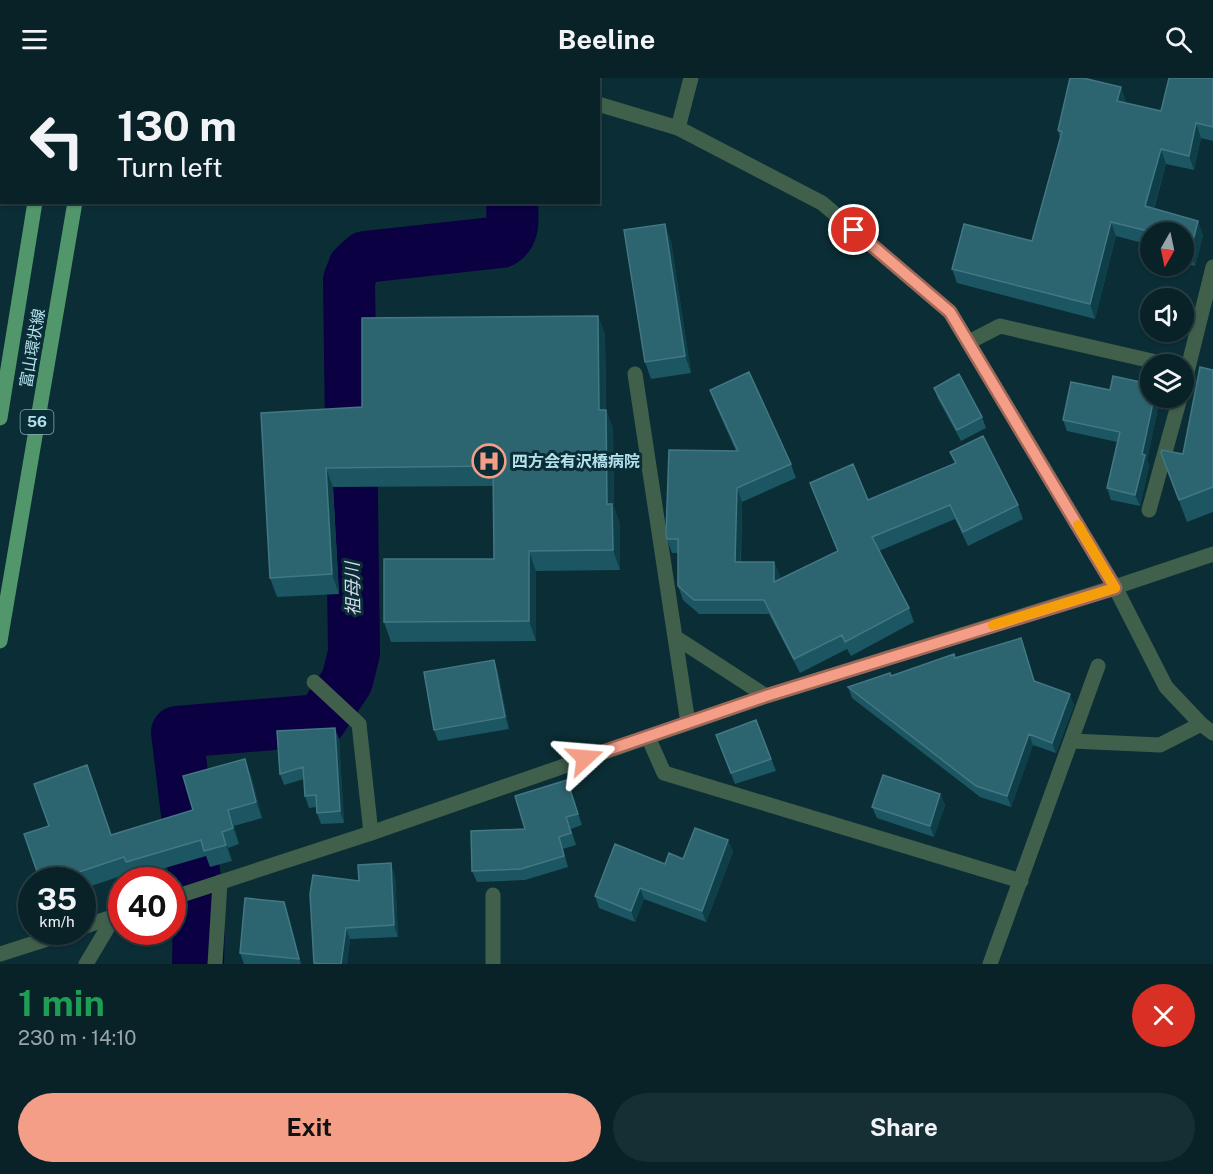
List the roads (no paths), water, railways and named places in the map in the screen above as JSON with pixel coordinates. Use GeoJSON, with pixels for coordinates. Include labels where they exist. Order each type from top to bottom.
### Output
{"type":"FeatureCollection","features":[{"type":"Feature","properties":{"kind":"main road","name":"富山環状線"},"geometry":{"type":"LineString","coordinates":[[0,418],[35,204]]}},
{"type":"Feature","properties":{"kind":"main road","name":"富山環状線"},"geometry":{"type":"LineString","coordinates":[[0,641],[75,204]]}},
{"type":"Feature","properties":{"kind":"street"},"geometry":{"type":"LineString","coordinates":[[678,128],[691,78]]}},
{"type":"Feature","properties":{"kind":"street"},"geometry":{"type":"LineString","coordinates":[[600,105],[678,128],[822,203],[950,312],[1115,588],[1166,687],[1207,728],[1160,745],[1072,741]]}},
{"type":"Feature","properties":{"kind":"street"},"geometry":{"type":"LineString","coordinates":[[1190,354],[1213,267]]}},
{"type":"Feature","properties":{"kind":"street"},"geometry":{"type":"LineString","coordinates":[[969,342],[1000,326],[1140,358]]}},
{"type":"Feature","properties":{"kind":"street"},"geometry":{"type":"LineString","coordinates":[[634,374],[688,723]]}},
{"type":"Feature","properties":{"kind":"street"},"geometry":{"type":"LineString","coordinates":[[1149,510],[1177,408]]}},
{"type":"Feature","properties":{"kind":"street"},"geometry":{"type":"LineString","coordinates":[[186,893],[371,833],[766,696],[1115,588],[1213,554]]}},
{"type":"Feature","properties":{"kind":"street"},"geometry":{"type":"LineString","coordinates":[[675,638],[766,696]]}},
{"type":"Feature","properties":{"kind":"street"},"geometry":{"type":"LineString","coordinates":[[990,964],[1098,666]]}},
{"type":"Feature","properties":{"kind":"street"},"geometry":{"type":"LineString","coordinates":[[314,682],[359,724],[371,833]]}},
{"type":"Feature","properties":{"kind":"street"},"geometry":{"type":"LineString","coordinates":[[648,737],[664,773],[1020,881]]}},
{"type":"Feature","properties":{"kind":"street"},"geometry":{"type":"LineString","coordinates":[[215,964],[219,882]]}},
{"type":"Feature","properties":{"kind":"street"},"geometry":{"type":"LineString","coordinates":[[493,895],[493,964]]}},
{"type":"Feature","properties":{"kind":"street"},"geometry":{"type":"LineString","coordinates":[[86,964],[108,931]]}},
{"type":"Feature","properties":{"kind":"street"},"geometry":{"type":"LineString","coordinates":[[0,954],[28,945]]}},
{"type":"Feature","properties":{"kind":"waterway","name":"祖母川"},"geometry":{"type":"LineString","coordinates":[[198,964],[199,913],[177,732],[321,720],[347,681],[354,653],[349,280],[354,267],[365,257],[501,242],[506,239],[511,230],[512,204]]}},
{"type":"Feature","properties":{"kind":"place","name":"四方会有沢橋病院"},"geometry":{"type":"Point","coordinates":[489,461]}}]}
